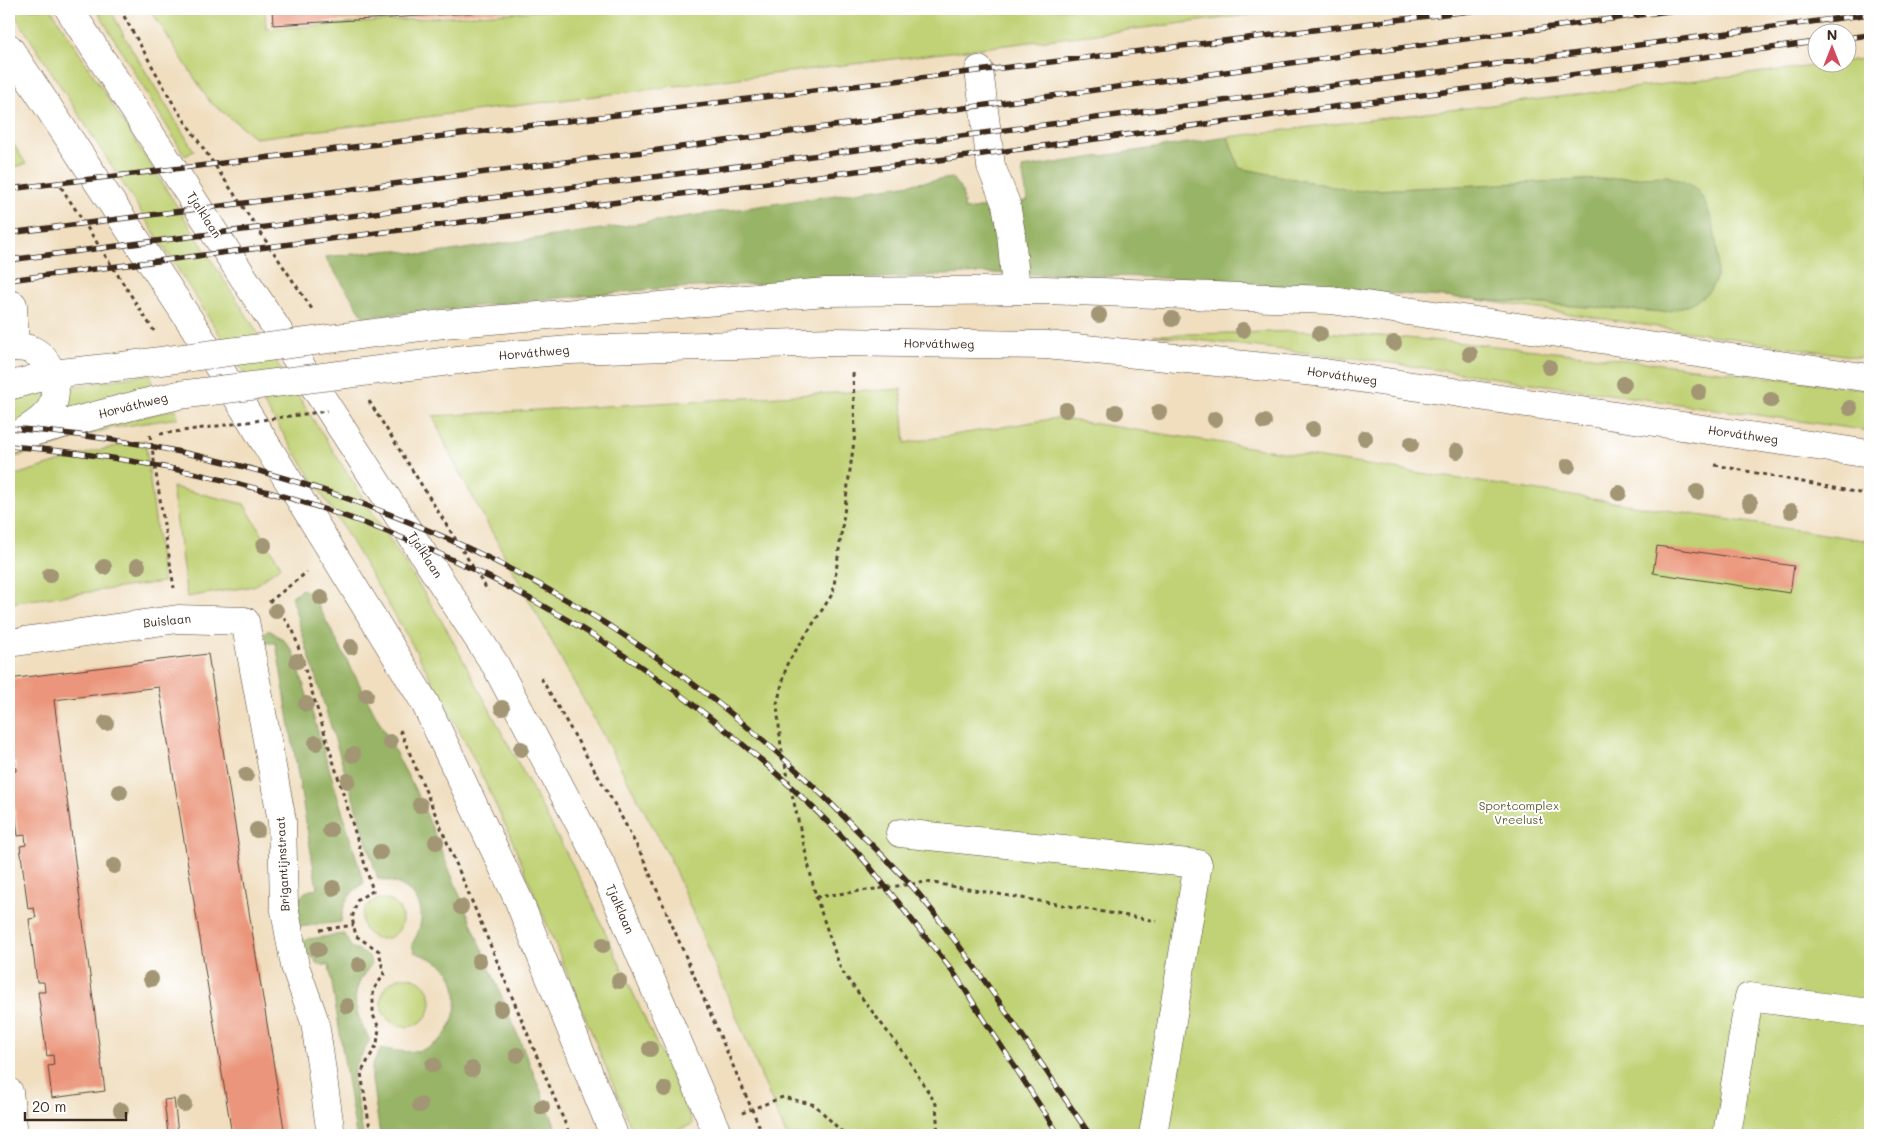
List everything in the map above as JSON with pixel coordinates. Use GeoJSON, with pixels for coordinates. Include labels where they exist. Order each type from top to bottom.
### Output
{"type":"FeatureCollection","features":[{"type":"Feature","properties":{"kind":"main road","name":"Tjalklaan"},"geometry":{"type":"LineString","coordinates":[[69,9],[496,666],[602,866],[718,1135]]}},
{"type":"Feature","properties":{"kind":"main road"},"geometry":{"type":"LineString","coordinates":[[9,48],[199,335],[425,703],[518,899],[614,1135]]}},
{"type":"Feature","properties":{"kind":"main road"},"geometry":{"type":"LineString","coordinates":[[979,70],[991,166],[1006,204],[1016,290]]}},
{"type":"Feature","properties":{"kind":"main road"},"geometry":{"type":"LineString","coordinates":[[9,386],[52,374],[443,324],[826,292],[1016,290],[1331,300],[1870,378]]}},
{"type":"Feature","properties":{"kind":"main road"},"geometry":{"type":"LineString","coordinates":[[12,304],[12,347],[32,350],[43,359],[52,374],[55,396],[50,408],[40,420],[13,437]]}},
{"type":"Feature","properties":{"kind":"main road","name":"Horváthweg"},"geometry":{"type":"LineString","coordinates":[[13,437],[179,395],[466,359],[570,350],[833,342],[1046,345],[1325,373],[1870,454]]}},
{"type":"Feature","properties":{"kind":"main road","name":"Buislaan"},"geometry":{"type":"LineString","coordinates":[[9,643],[178,618],[245,621]]}},
{"type":"Feature","properties":{"kind":"main road","name":"Brigantijnstraat"},"geometry":{"type":"LineString","coordinates":[[245,621],[282,821],[284,905],[295,966],[316,1022],[331,1135]]}},
{"type":"Feature","properties":{"kind":"main road"},"geometry":{"type":"LineString","coordinates":[[900,833],[1198,864],[1153,1135]]}},
{"type":"Feature","properties":{"kind":"main road"},"geometry":{"type":"LineString","coordinates":[[1727,1135],[1749,997],[1870,1013]]}},
{"type":"Feature","properties":{"kind":"main road"},"geometry":{"type":"LineString","coordinates":[[9,1092],[14,1135]]}},
{"type":"Feature","properties":{"kind":"path"},"geometry":{"type":"LineString","coordinates":[[59,186],[157,336]]}},
{"type":"Feature","properties":{"kind":"path"},"geometry":{"type":"LineString","coordinates":[[853,364],[855,434],[833,593],[787,664],[777,704],[782,747],[816,897],[842,970],[905,1055],[936,1104],[938,1135]]}},
{"type":"Feature","properties":{"kind":"path"},"geometry":{"type":"LineString","coordinates":[[366,405],[376,404]]}},
{"type":"Feature","properties":{"kind":"path"},"geometry":{"type":"LineString","coordinates":[[159,434],[337,409]]}},
{"type":"Feature","properties":{"kind":"path"},"geometry":{"type":"LineString","coordinates":[[211,420],[217,428]]}},
{"type":"Feature","properties":{"kind":"path"},"geometry":{"type":"LineString","coordinates":[[150,435],[178,618]]}},
{"type":"Feature","properties":{"kind":"path"},"geometry":{"type":"LineString","coordinates":[[1705,463],[1870,495]]}},
{"type":"Feature","properties":{"kind":"path"},"geometry":{"type":"LineString","coordinates":[[245,621],[309,571],[314,579]]}},
{"type":"Feature","properties":{"kind":"path"},"geometry":{"type":"LineString","coordinates":[[271,600],[293,630],[373,891],[358,899],[352,918],[356,936],[379,950],[384,975],[373,990],[373,1015],[379,1028],[377,1044],[361,1074],[371,1135]]}},
{"type":"Feature","properties":{"kind":"path"},"geometry":{"type":"LineString","coordinates":[[400,728],[570,1135]]}},
{"type":"Feature","properties":{"kind":"path"},"geometry":{"type":"LineString","coordinates":[[816,897],[927,882],[1187,926]]}},
{"type":"Feature","properties":{"kind":"path"},"geometry":{"type":"LineString","coordinates":[[783,1097],[815,1105],[845,1135]]}},
{"type":"Feature","properties":{"kind":"green space"},"geometry":{"type":"Polygon","coordinates":[[[11,9],[51,9],[445,626],[585,888],[693,1124],[664,1135],[634,1135],[510,835],[468,747],[416,651],[341,524],[11,9]]]}},
{"type":"Feature","properties":{"kind":"green space"},"geometry":{"type":"Polygon","coordinates":[[[96,9],[110,9],[127,41],[194,151],[185,156],[96,9]]]}},
{"type":"Feature","properties":{"kind":"green space"},"geometry":{"type":"Polygon","coordinates":[[[150,9],[265,9],[266,29],[568,9],[820,9],[826,14],[877,9],[1297,9],[256,138],[210,102],[150,9]]]}},
{"type":"Feature","properties":{"kind":"green space"},"geometry":{"type":"Polygon","coordinates":[[[1870,58],[1870,359],[1478,300],[1665,312],[1693,186],[1667,176],[1354,191],[1239,168],[1228,137],[1806,67],[1806,72],[1856,72],[1856,60],[1870,58]]]}},
{"type":"Feature","properties":{"kind":"green space"},"geometry":{"type":"Polygon","coordinates":[[[9,137],[26,164],[9,168],[9,137]]]}},
{"type":"Feature","properties":{"kind":"green space"},"geometry":{"type":"Polygon","coordinates":[[[1228,137],[1239,168],[1354,191],[1667,176],[1692,186],[1706,204],[1715,234],[1718,265],[1716,278],[1712,287],[1703,297],[1665,312],[1146,277],[985,273],[655,289],[364,317],[325,257],[393,250],[423,255],[952,178],[962,191],[965,210],[1027,201],[1022,168],[1228,137]]]}},
{"type":"Feature","properties":{"kind":"green space"},"geometry":{"type":"Polygon","coordinates":[[[1305,331],[1517,348],[1870,390],[1870,431],[1362,359],[1153,335],[1305,331]]]}},
{"type":"Feature","properties":{"kind":"green space"},"geometry":{"type":"Polygon","coordinates":[[[150,374],[153,389],[9,425],[9,397],[150,374]]]}},
{"type":"Feature","properties":{"kind":"green space","name":"Sportcomplex Vreelust"},"geometry":{"type":"Polygon","coordinates":[[[901,389],[905,443],[1057,418],[1870,541],[1870,1135],[786,1135],[669,856],[452,459],[433,416],[901,389]]]}},
{"type":"Feature","properties":{"kind":"green space"},"geometry":{"type":"Polygon","coordinates":[[[176,409],[178,418],[112,428],[9,459],[9,449],[176,409]]]}},
{"type":"Feature","properties":{"kind":"green space"},"geometry":{"type":"Polygon","coordinates":[[[145,440],[163,582],[9,603],[9,477],[95,451],[145,440]]]}},
{"type":"Feature","properties":{"kind":"green space"},"geometry":{"type":"Polygon","coordinates":[[[172,487],[244,504],[281,566],[254,586],[187,597],[172,487]]]}},
{"type":"Feature","properties":{"kind":"green space"},"geometry":{"type":"Polygon","coordinates":[[[302,589],[312,594],[420,799],[559,1135],[380,1135],[372,1080],[372,1066],[381,1048],[394,1051],[418,1051],[429,1048],[438,1042],[451,1024],[456,1007],[456,992],[452,977],[443,965],[414,952],[412,944],[421,920],[417,901],[402,886],[378,879],[291,597],[302,589]]]}},
{"type":"Feature","properties":{"kind":"green space"},"geometry":{"type":"Polygon","coordinates":[[[269,630],[284,640],[294,653],[364,883],[347,900],[341,922],[298,927],[294,906],[305,892],[317,888],[276,643],[266,643],[264,633],[269,630]]]}},
{"type":"Feature","properties":{"kind":"green space"},"geometry":{"type":"Polygon","coordinates":[[[382,899],[396,905],[402,919],[396,933],[382,939],[368,933],[362,919],[368,905],[382,899]]]}},
{"type":"Feature","properties":{"kind":"green space"},"geometry":{"type":"Polygon","coordinates":[[[344,934],[351,947],[369,956],[371,965],[359,984],[356,993],[357,1011],[370,1040],[355,1067],[353,1078],[363,1135],[356,1135],[329,965],[318,965],[315,959],[301,950],[301,940],[344,934]]]}},
{"type":"Feature","properties":{"kind":"green space"},"geometry":{"type":"Polygon","coordinates":[[[401,977],[411,977],[424,984],[431,997],[431,1007],[424,1020],[411,1027],[401,1027],[392,1023],[385,1016],[381,1007],[381,997],[385,988],[392,981],[401,977]]]}},
{"type":"Feature","properties":{"kind":"building"},"geometry":{"type":"Polygon","coordinates":[[[272,9],[518,9],[518,10],[273,25],[272,9]]]}},
{"type":"Feature","properties":{"kind":"building"},"geometry":{"type":"Polygon","coordinates":[[[1657,546],[1794,566],[1790,593],[1653,573],[1657,546]]]}},
{"type":"Feature","properties":{"kind":"building"},"geometry":{"type":"Polygon","coordinates":[[[208,654],[285,1135],[232,1135],[159,687],[54,700],[105,1091],[52,1098],[48,1066],[54,1065],[53,1055],[47,1056],[38,992],[45,992],[44,982],[37,982],[29,919],[36,918],[34,908],[28,909],[20,846],[26,845],[25,835],[18,836],[10,772],[16,771],[15,762],[9,762],[9,679],[208,654]]]}},
{"type":"Feature","properties":{"kind":"building"},"geometry":{"type":"Polygon","coordinates":[[[174,1099],[178,1133],[168,1134],[164,1100],[174,1099]]]}},
{"type":"Feature","properties":{"kind":"railway"},"geometry":{"type":"LineString","coordinates":[[9,189],[1486,9]]}},
{"type":"Feature","properties":{"kind":"railway"},"geometry":{"type":"LineString","coordinates":[[9,233],[659,150],[1683,9]]}},
{"type":"Feature","properties":{"kind":"railway"},"geometry":{"type":"LineString","coordinates":[[9,260],[715,169],[1870,14]]}},
{"type":"Feature","properties":{"kind":"railway"},"geometry":{"type":"LineString","coordinates":[[1856,37],[1870,35]]}},
{"type":"Feature","properties":{"kind":"railway"},"geometry":{"type":"LineString","coordinates":[[9,280],[775,182],[1806,43]]}},
{"type":"Feature","properties":{"kind":"railway"},"geometry":{"type":"LineString","coordinates":[[9,428],[128,442],[245,467],[358,502],[467,548],[572,603],[671,668],[765,742],[897,870],[944,926],[987,985],[1090,1135]]}},
{"type":"Feature","properties":{"kind":"railway"},"geometry":{"type":"LineString","coordinates":[[9,446],[131,461],[248,487],[362,522],[471,568],[575,624],[674,690],[768,766],[856,851],[951,969],[1059,1135]]}}]}
